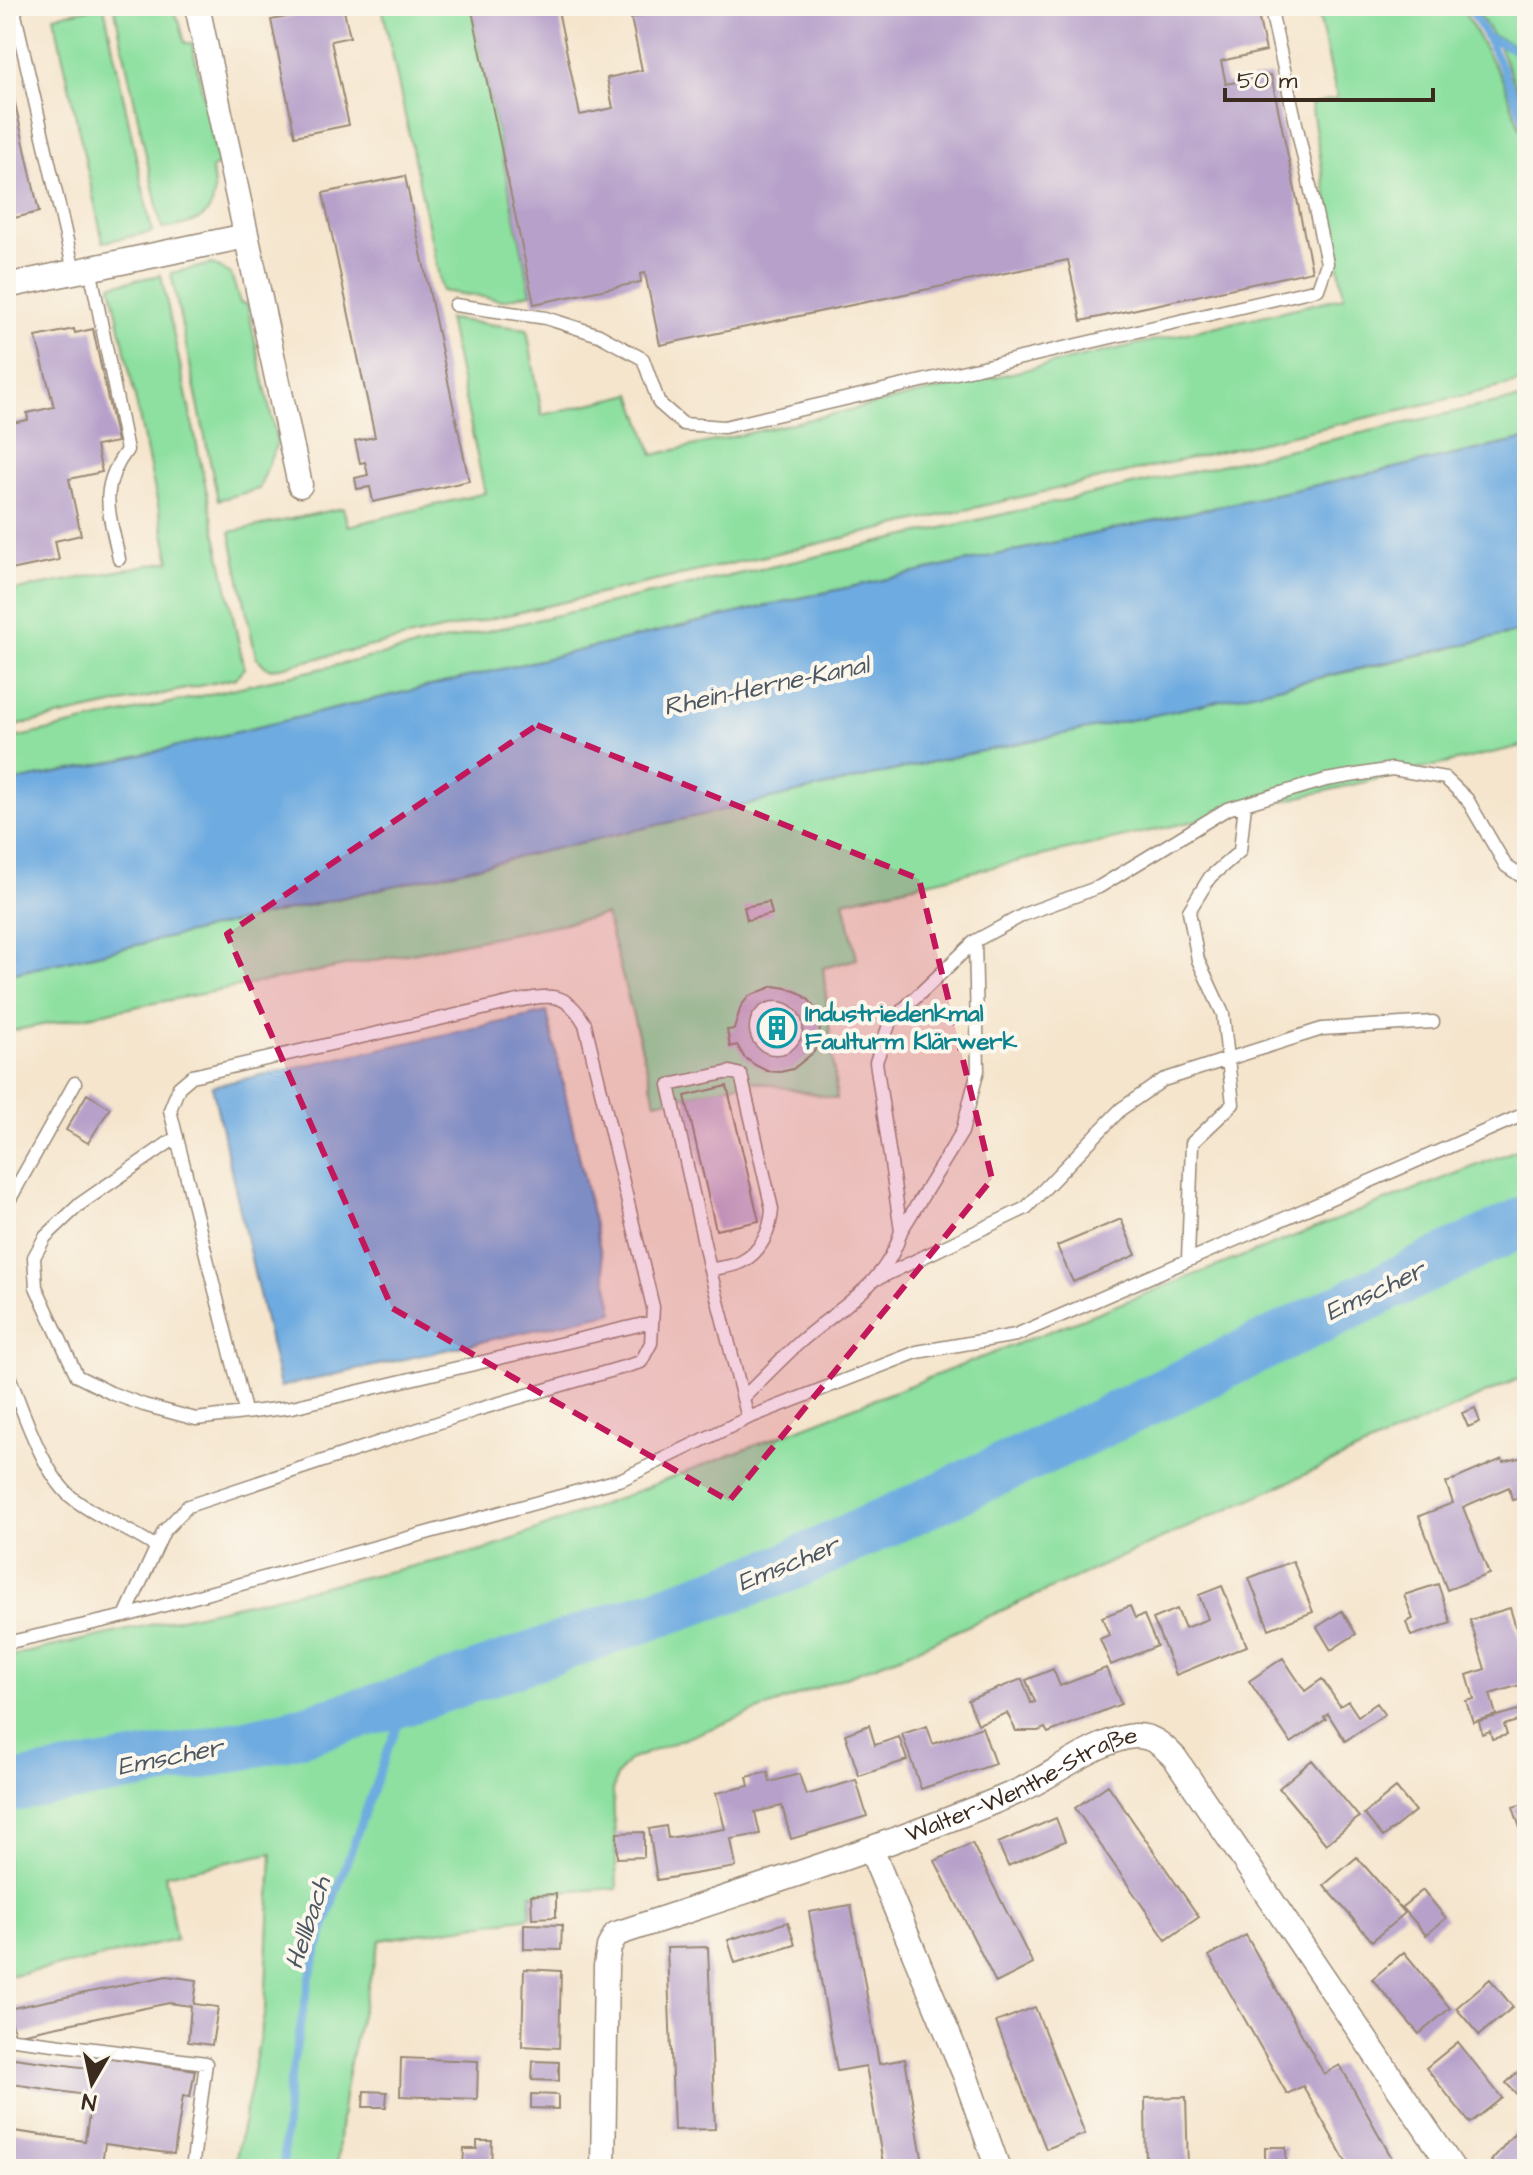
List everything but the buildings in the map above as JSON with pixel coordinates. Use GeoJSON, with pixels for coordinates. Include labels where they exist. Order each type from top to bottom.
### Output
{"type":"FeatureCollection","features":[{"type":"Feature","properties":{"kind":"street"},"geometry":{"type":"LineString","coordinates":[[6,7],[13,6]]}},
{"type":"Feature","properties":{"kind":"street"},"geometry":{"type":"LineString","coordinates":[[197,6],[300,485]]}},
{"type":"Feature","properties":{"kind":"street"},"geometry":{"type":"LineString","coordinates":[[6,286],[246,236]]}},
{"type":"Feature","properties":{"kind":"street","name":"Walter-Wenthe-Straße"},"geometry":{"type":"LineString","coordinates":[[603,2169],[606,1966],[609,1947],[616,1934],[871,1849],[1021,1790],[1108,1744],[1136,1736],[1158,1740],[1175,1758],[1453,2169]]}},
{"type":"Feature","properties":{"kind":"street"},"geometry":{"type":"LineString","coordinates":[[871,1849],[965,2075],[998,2169]]}},
{"type":"Feature","properties":{"kind":"lane"},"geometry":{"type":"LineString","coordinates":[[13,6],[127,450],[114,468],[106,493],[119,559]]}},
{"type":"Feature","properties":{"kind":"lane"},"geometry":{"type":"LineString","coordinates":[[455,305],[546,318],[599,335],[643,359],[659,403],[683,424],[724,427],[1318,289],[1327,263],[1270,6]]}},
{"type":"Feature","properties":{"kind":"lane"},"geometry":{"type":"LineString","coordinates":[[6,393],[6,400]]}},
{"type":"Feature","properties":{"kind":"lane"},"geometry":{"type":"LineString","coordinates":[[901,1231],[876,1062],[890,1022],[975,941],[1025,914],[1099,887],[1227,809],[1326,780],[1392,769],[1445,778],[1467,799],[1506,866],[1527,880]]}},
{"type":"Feature","properties":{"kind":"lane"},"geometry":{"type":"LineString","coordinates":[[1188,1260],[1192,1143],[1233,1104],[1223,1014],[1198,960],[1189,911],[1210,877],[1240,851],[1245,804]]}},
{"type":"Feature","properties":{"kind":"lane"},"geometry":{"type":"LineString","coordinates":[[879,1278],[897,1248],[901,1231],[962,1132],[978,1070],[975,941]]}},
{"type":"Feature","properties":{"kind":"lane"},"geometry":{"type":"LineString","coordinates":[[125,1616],[164,1531],[188,1506],[476,1410],[641,1362],[651,1343],[653,1307],[585,1024],[575,1006],[549,995],[192,1076],[179,1087],[170,1110],[245,1411]]}},
{"type":"Feature","properties":{"kind":"lane"},"geometry":{"type":"LineString","coordinates":[[743,1398],[801,1341],[879,1278],[1026,1208],[1121,1109],[1163,1080],[1322,1029],[1433,1022]]}},
{"type":"Feature","properties":{"kind":"lane"},"geometry":{"type":"LineString","coordinates":[[710,1270],[742,1262],[761,1243],[771,1225],[772,1209],[741,1075],[730,1072],[669,1085],[710,1270],[748,1418]]}},
{"type":"Feature","properties":{"kind":"lane"},"geometry":{"type":"LineString","coordinates":[[6,1206],[75,1083]]}},
{"type":"Feature","properties":{"kind":"lane"},"geometry":{"type":"LineString","coordinates":[[6,1643],[125,1616],[622,1479],[748,1418],[917,1352],[1016,1335],[1527,1113]]}},
{"type":"Feature","properties":{"kind":"lane"},"geometry":{"type":"LineString","coordinates":[[177,1137],[80,1204],[45,1237],[34,1257],[36,1287],[77,1376],[144,1405],[196,1419],[292,1407],[652,1322]]}},
{"type":"Feature","properties":{"kind":"lane"},"geometry":{"type":"LineString","coordinates":[[6,1368],[49,1471],[71,1498],[156,1547]]}},
{"type":"Feature","properties":{"kind":"lane"},"geometry":{"type":"LineString","coordinates":[[6,2038],[206,2063],[192,2169]]}},
{"type":"Feature","properties":{"kind":"highlighted area"},"geometry":{"type":"Polygon","coordinates":[[[537,725],[919,879],[992,1179],[729,1501],[392,1308],[227,934],[537,725]]]}},
{"type":"Feature","properties":{"kind":"green space"},"geometry":{"type":"Polygon","coordinates":[[[104,6],[152,232],[103,242],[54,16],[104,6]]]}},
{"type":"Feature","properties":{"kind":"green space"},"geometry":{"type":"Polygon","coordinates":[[[114,6],[169,6],[179,20],[185,43],[192,43],[218,165],[212,168],[212,204],[203,217],[188,224],[162,229],[114,6]]]}},
{"type":"Feature","properties":{"kind":"green space"},"geometry":{"type":"Polygon","coordinates":[[[382,6],[471,6],[531,293],[503,300],[442,291],[382,6]]]}},
{"type":"Feature","properties":{"kind":"green space"},"geometry":{"type":"Polygon","coordinates":[[[1317,6],[1461,6],[1504,83],[1527,148],[1527,381],[272,669],[256,657],[230,532],[343,508],[348,526],[485,493],[448,319],[527,329],[542,415],[632,394],[653,455],[1344,297],[1311,104],[1337,98],[1317,6]]]}},
{"type":"Feature","properties":{"kind":"green space"},"geometry":{"type":"Polygon","coordinates":[[[1474,6],[1527,8],[1527,51],[1492,35],[1474,6]]]}},
{"type":"Feature","properties":{"kind":"green space"},"geometry":{"type":"Polygon","coordinates":[[[1498,44],[1527,57],[1527,113],[1498,44]]]}},
{"type":"Feature","properties":{"kind":"green space"},"geometry":{"type":"Polygon","coordinates":[[[212,264],[231,274],[240,303],[247,304],[277,442],[259,489],[218,500],[171,273],[212,264]]]}},
{"type":"Feature","properties":{"kind":"green space"},"geometry":{"type":"Polygon","coordinates":[[[161,275],[244,668],[236,678],[6,728],[6,592],[170,561],[111,285],[161,275]]]}},
{"type":"Feature","properties":{"kind":"green space"},"geometry":{"type":"Polygon","coordinates":[[[1527,398],[1527,439],[791,600],[107,763],[6,783],[6,740],[1527,398]]]}},
{"type":"Feature","properties":{"kind":"green space"},"geometry":{"type":"Polygon","coordinates":[[[1527,630],[1527,745],[844,901],[857,959],[823,968],[837,1099],[753,1081],[656,1102],[606,915],[6,1032],[6,975],[949,758],[1527,630]]]}},
{"type":"Feature","properties":{"kind":"green space"},"geometry":{"type":"Polygon","coordinates":[[[1527,1146],[1527,1375],[905,1654],[629,1760],[616,1777],[613,1791],[617,1888],[531,1894],[530,1917],[380,1940],[346,2082],[338,2169],[234,2169],[265,2010],[272,1853],[165,1875],[176,1940],[6,1976],[6,1657],[485,1550],[1527,1146]]]}},
{"type":"Feature","properties":{"kind":"water","name":"Rhein-Herne-Kanal"},"geometry":{"type":"Polygon","coordinates":[[[1527,439],[1527,630],[1174,711],[949,758],[6,975],[6,783],[107,763],[791,600],[1527,439]]]}},
{"type":"Feature","properties":{"kind":"water"},"geometry":{"type":"Polygon","coordinates":[[[547,1012],[614,1312],[280,1387],[212,1086],[547,1012]]]}},
{"type":"Feature","properties":{"kind":"waterway"},"geometry":{"type":"LineString","coordinates":[[1468,6],[1501,66],[1527,131]]}},
{"type":"Feature","properties":{"kind":"waterway"},"geometry":{"type":"LineString","coordinates":[[1489,38],[1527,55]]}},
{"type":"Feature","properties":{"kind":"waterway","name":"Emscher"},"geometry":{"type":"LineString","coordinates":[[6,1788],[204,1754],[290,1734],[410,1699],[784,1569],[1093,1427],[1527,1220]]}},
{"type":"Feature","properties":{"kind":"waterway","name":"Hellbach"},"geometry":{"type":"LineString","coordinates":[[283,2169],[288,2092],[310,1976],[334,1898],[387,1751],[410,1699]]}},
{"type":"Feature","properties":{"kind":"place","name":"Industriedenkmal Faulturm Klärwerk"},"geometry":{"type":"Point","coordinates":[777,1028]}}]}
